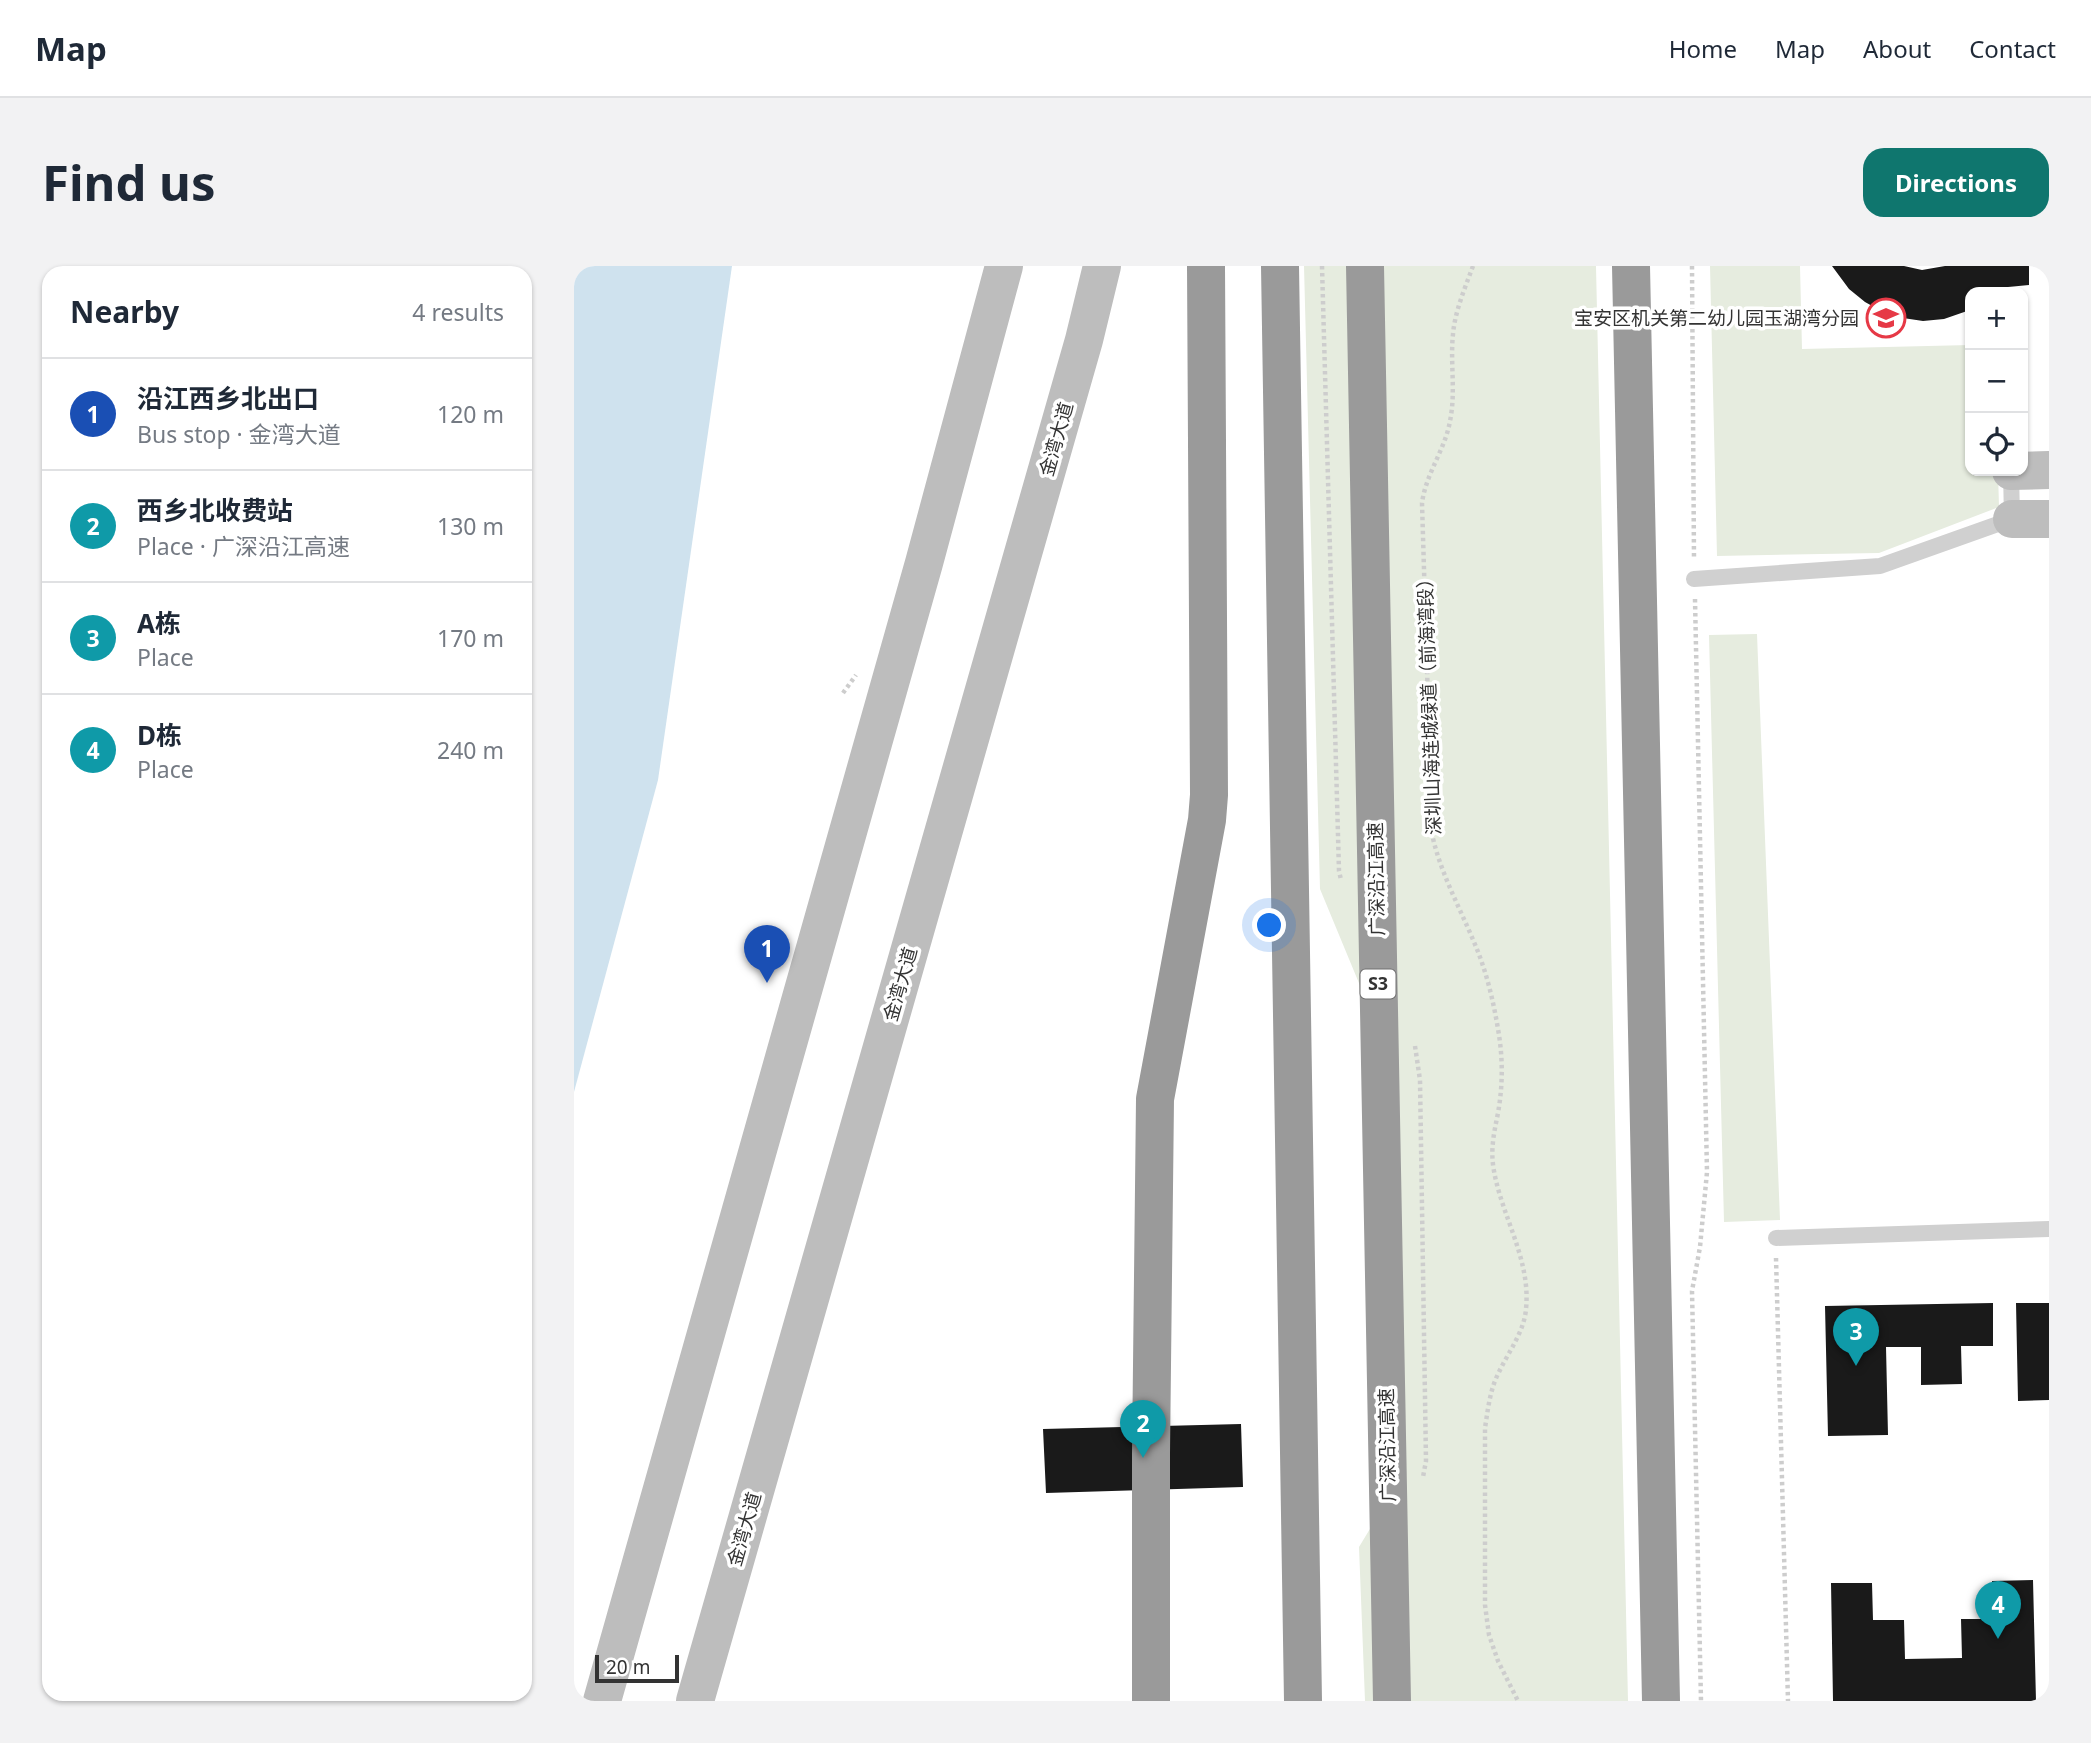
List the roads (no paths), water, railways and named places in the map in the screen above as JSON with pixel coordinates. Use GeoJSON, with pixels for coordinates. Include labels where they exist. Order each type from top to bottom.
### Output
{"type":"FeatureCollection","features":[{"type":"Feature","properties":{"kind":"highway"},"geometry":{"type":"LineString","coordinates":[[1152,1701],[1151,1454],[1155,1099],[1207,820],[1209,795],[1206,266]]}},
{"type":"Feature","properties":{"kind":"highway"},"geometry":{"type":"LineString","coordinates":[[1280,266],[1303,1701]]}},
{"type":"Feature","properties":{"kind":"highway","name":"广深沿江高速"},"geometry":{"type":"LineString","coordinates":[[1365,266],[1392,1701]]}},
{"type":"Feature","properties":{"kind":"highway"},"geometry":{"type":"LineString","coordinates":[[1631,266],[1661,1701]]}},
{"type":"Feature","properties":{"kind":"main road"},"geometry":{"type":"LineString","coordinates":[[602,1701],[924,562],[1004,266]]}},
{"type":"Feature","properties":{"kind":"main road","name":"金湾大道"},"geometry":{"type":"LineString","coordinates":[[695,1701],[1084,340],[1102,266]]}},
{"type":"Feature","properties":{"kind":"main road"},"geometry":{"type":"LineString","coordinates":[[2028,471],[2049,470]]}},
{"type":"Feature","properties":{"kind":"lane"},"geometry":{"type":"LineString","coordinates":[[1695,579],[1880,566],[2031,519],[2013,476]]}},
{"type":"Feature","properties":{"kind":"lane"},"geometry":{"type":"LineString","coordinates":[[1776,1238],[2049,1229]]}},
{"type":"Feature","properties":{"kind":"water"},"geometry":{"type":"Polygon","coordinates":[[[574,266],[732,266],[658,780],[574,1092],[574,266]]]}},
{"type":"Feature","properties":{"kind":"place","name":"宝安区机关第二幼儿园玉湖湾分园"},"geometry":{"type":"Point","coordinates":[1886,318]}},
{"type":"Feature","properties":{"kind":"place","name":"沿江西乡北出口"},"geometry":{"type":"Point","coordinates":[767,983]}},
{"type":"Feature","properties":{"kind":"place","name":"A栋"},"geometry":{"type":"Point","coordinates":[1856,1366]}},
{"type":"Feature","properties":{"kind":"place","name":"西乡北收费站"},"geometry":{"type":"Point","coordinates":[1143,1458]}},
{"type":"Feature","properties":{"kind":"place","name":"D栋"},"geometry":{"type":"Point","coordinates":[1998,1639]}}]}
